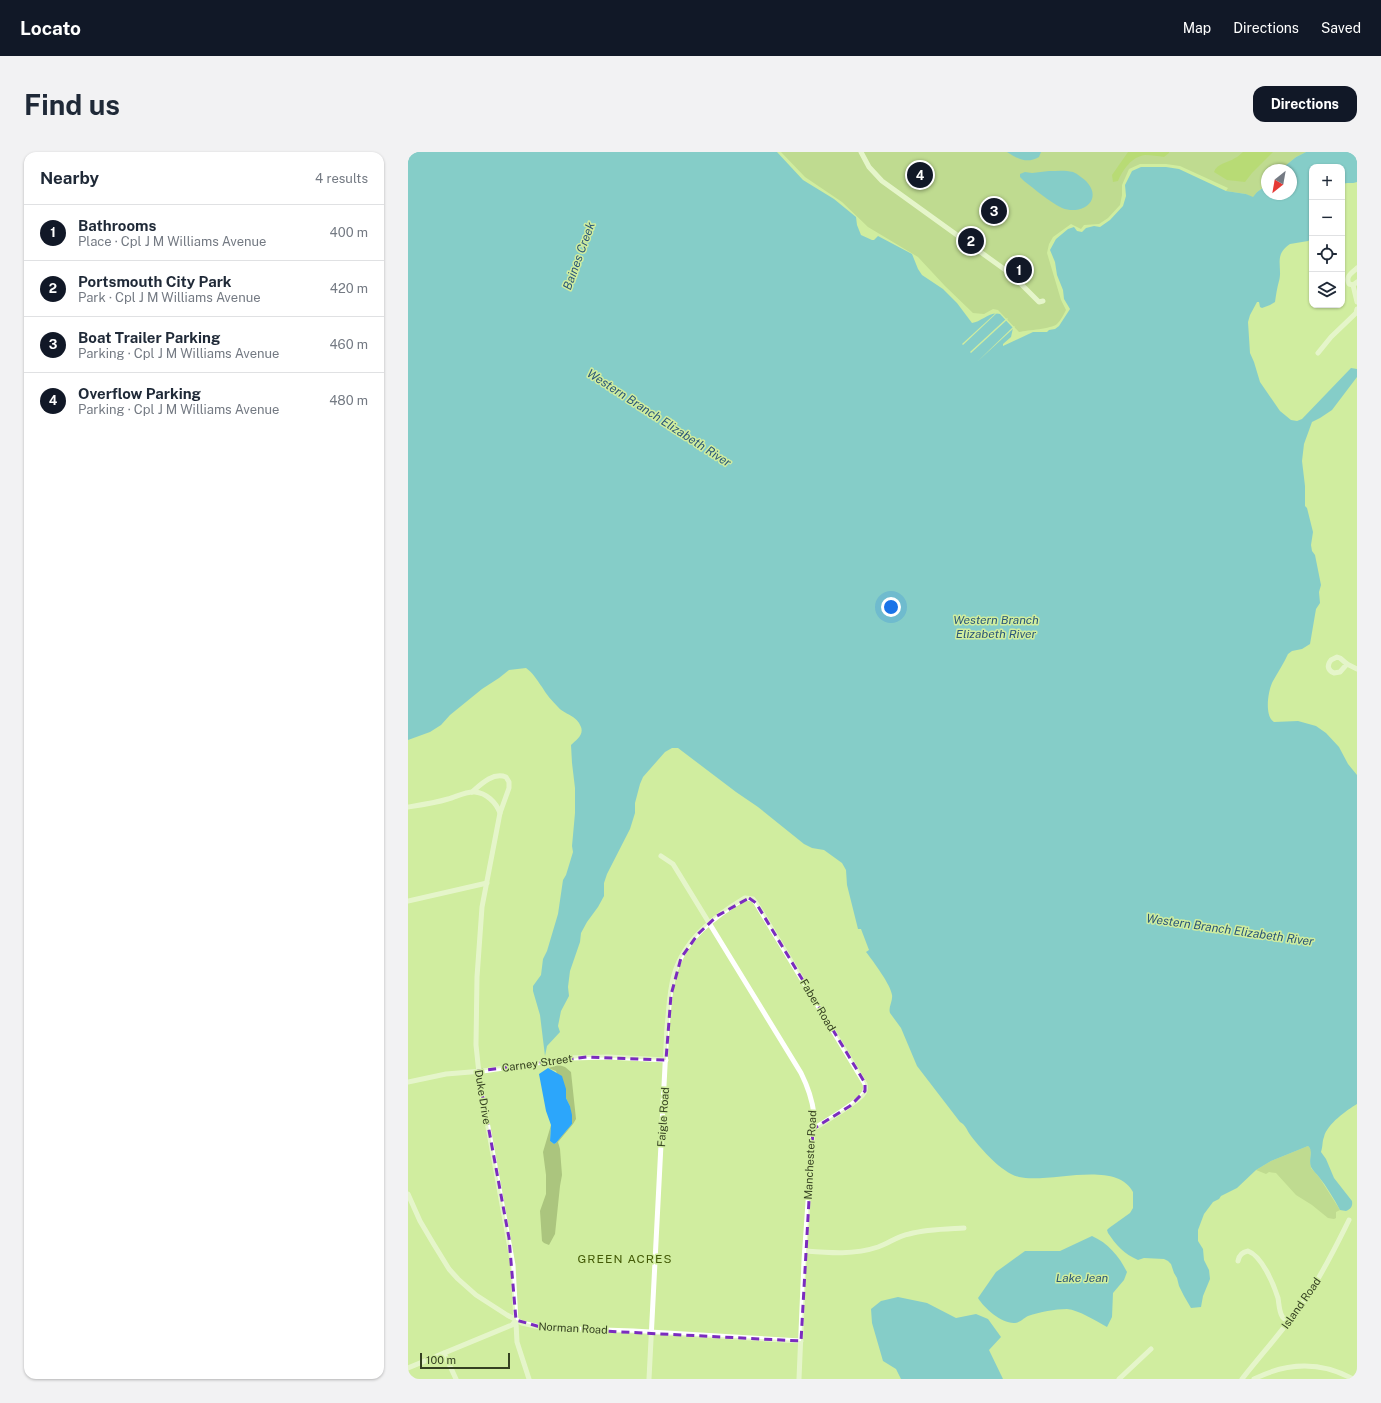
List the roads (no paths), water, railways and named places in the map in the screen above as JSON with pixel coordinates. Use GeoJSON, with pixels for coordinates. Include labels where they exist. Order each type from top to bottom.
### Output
{"type":"FeatureCollection","features":[{"type":"Feature","properties":{"kind":"street"},"geometry":{"type":"LineString","coordinates":[[861,152],[869,167],[882,181],[1011,274],[1039,302],[1043,301]]}},
{"type":"Feature","properties":{"kind":"street"},"geometry":{"type":"LineString","coordinates":[[1357,268],[1348,278],[1349,284],[1355,284],[1357,302]]}},
{"type":"Feature","properties":{"kind":"street"},"geometry":{"type":"LineString","coordinates":[[1318,353],[1331,337],[1356,313],[1357,309]]}},
{"type":"Feature","properties":{"kind":"street"},"geometry":{"type":"LineString","coordinates":[[1347,664],[1357,669]]}},
{"type":"Feature","properties":{"kind":"street","name":"Duke Drive"},"geometry":{"type":"LineString","coordinates":[[408,807],[432,803],[472,792],[489,779],[498,775],[506,777],[509,782],[509,788],[500,813],[482,907],[477,977],[476,1021],[478,1071],[509,1238],[515,1291],[517,1342],[529,1379]]}},
{"type":"Feature","properties":{"kind":"street"},"geometry":{"type":"LineString","coordinates":[[472,792],[490,799],[496,804],[500,813]]}},
{"type":"Feature","properties":{"kind":"street","name":"Manchester Road"},"geometry":{"type":"LineString","coordinates":[[661,856],[673,864],[808,1087],[813,1104],[800,1379]]}},
{"type":"Feature","properties":{"kind":"street"},"geometry":{"type":"LineString","coordinates":[[408,901],[486,883]]}},
{"type":"Feature","properties":{"kind":"street","name":"Faigle Road"},"geometry":{"type":"LineString","coordinates":[[649,1379],[667,1027],[670,995],[676,967],[689,945],[709,923],[725,910],[745,898],[753,900],[756,903]]}},
{"type":"Feature","properties":{"kind":"street","name":"Faber Road"},"geometry":{"type":"LineString","coordinates":[[756,903],[865,1083],[866,1088],[864,1095],[813,1129]]}},
{"type":"Feature","properties":{"kind":"street","name":"Carney Street"},"geometry":{"type":"LineString","coordinates":[[408,1082],[446,1074],[587,1057],[666,1060]]}},
{"type":"Feature","properties":{"kind":"street","name":"Norman Road"},"geometry":{"type":"LineString","coordinates":[[408,1194],[420,1221],[449,1269],[458,1279],[476,1295],[516,1320],[534,1327],[801,1341]]}},
{"type":"Feature","properties":{"kind":"street","name":"Island Road"},"geometry":{"type":"LineString","coordinates":[[1242,1379],[1289,1321],[1325,1268],[1349,1220]]}},
{"type":"Feature","properties":{"kind":"street"},"geometry":{"type":"LineString","coordinates":[[805,1251],[844,1254],[879,1246],[909,1234],[964,1228]]}},
{"type":"Feature","properties":{"kind":"street"},"geometry":{"type":"LineString","coordinates":[[1238,1261],[1240,1255],[1243,1252],[1248,1251],[1261,1262],[1276,1292],[1281,1314],[1285,1320],[1289,1321]]}},
{"type":"Feature","properties":{"kind":"street"},"geometry":{"type":"LineString","coordinates":[[408,1368],[512,1325],[516,1320]]}},
{"type":"Feature","properties":{"kind":"street"},"geometry":{"type":"LineString","coordinates":[[1119,1379],[1151,1349]]}},
{"type":"Feature","properties":{"kind":"street"},"geometry":{"type":"LineString","coordinates":[[444,1352],[456,1379]]}},
{"type":"Feature","properties":{"kind":"street"},"geometry":{"type":"LineString","coordinates":[[1254,1379],[1281,1368],[1303,1365],[1319,1366],[1334,1370],[1353,1379]]}},
{"type":"Feature","properties":{"kind":"water","name":"Western Branch Elizabeth River"},"geometry":{"type":"Polygon","coordinates":[[[408,152],[777,152],[803,180],[834,199],[856,217],[861,235],[872,240],[878,236],[912,254],[922,275],[943,289],[957,303],[972,323],[989,315],[996,313],[1000,314],[1013,328],[1011,337],[1003,344],[1003,346],[1033,332],[1047,332],[1059,326],[1070,309],[1064,299],[1055,262],[1050,250],[1056,239],[1068,229],[1074,227],[1077,231],[1082,232],[1086,228],[1094,226],[1100,227],[1110,220],[1123,206],[1126,196],[1125,185],[1132,171],[1141,167],[1166,167],[1179,169],[1226,191],[1246,194],[1253,197],[1261,189],[1261,200],[1297,200],[1297,164],[1287,164],[1296,157],[1306,152],[1357,152],[1357,182],[1353,183],[1345,183],[1345,164],[1309,164],[1309,240],[1290,244],[1282,252],[1280,257],[1280,276],[1275,302],[1262,308],[1260,307],[1259,302],[1257,302],[1248,322],[1250,353],[1260,382],[1280,411],[1291,420],[1297,421],[1302,419],[1351,368],[1357,369],[1357,377],[1332,410],[1312,422],[1304,444],[1302,461],[1305,486],[1305,506],[1307,508],[1313,532],[1311,545],[1312,551],[1315,555],[1321,585],[1319,592],[1320,603],[1316,609],[1310,644],[1302,649],[1292,651],[1288,654],[1271,685],[1268,696],[1269,714],[1274,722],[1298,721],[1316,726],[1326,733],[1339,747],[1348,764],[1357,775],[1357,1104],[1333,1122],[1329,1127],[1323,1139],[1321,1152],[1326,1159],[1334,1178],[1352,1201],[1352,1206],[1346,1211],[1340,1210],[1325,1185],[1311,1167],[1311,1150],[1308,1146],[1271,1161],[1256,1170],[1237,1188],[1213,1202],[1204,1214],[1198,1230],[1198,1241],[1203,1249],[1204,1260],[1209,1270],[1210,1279],[1203,1296],[1201,1307],[1191,1308],[1179,1286],[1171,1264],[1168,1261],[1164,1259],[1144,1258],[1138,1260],[1121,1249],[1108,1233],[1107,1230],[1109,1228],[1130,1213],[1133,1208],[1133,1192],[1124,1182],[1112,1177],[1097,1175],[1047,1178],[1019,1177],[999,1166],[987,1154],[971,1136],[965,1126],[960,1122],[917,1066],[901,1028],[890,1013],[892,997],[891,991],[881,973],[866,952],[869,950],[861,929],[858,929],[847,885],[846,870],[842,863],[824,850],[812,848],[804,844],[758,807],[678,748],[672,748],[665,752],[643,777],[635,803],[635,813],[630,829],[607,874],[604,883],[604,896],[581,933],[580,942],[570,971],[568,987],[569,996],[561,1011],[558,1026],[560,1032],[547,1046],[545,1056],[540,1015],[533,986],[541,975],[543,959],[547,951],[558,914],[563,880],[573,852],[575,788],[571,745],[580,735],[582,730],[581,727],[577,720],[561,710],[547,695],[535,677],[526,668],[509,670],[482,689],[450,715],[441,725],[430,732],[408,740],[408,152]]]}},
{"type":"Feature","properties":{"kind":"water"},"geometry":{"type":"Polygon","coordinates":[[[1007,152],[1041,152],[1039,157],[1035,159],[1023,160],[1007,152]]]}},
{"type":"Feature","properties":{"kind":"water"},"geometry":{"type":"Polygon","coordinates":[[[1049,171],[1073,172],[1078,175],[1086,181],[1091,188],[1093,194],[1092,200],[1088,205],[1077,210],[1062,208],[1047,199],[1020,177],[1020,174],[1025,172],[1032,173],[1049,171]]]}},
{"type":"Feature","properties":{"kind":"water"},"geometry":{"type":"Polygon","coordinates":[[[548,1068],[562,1076],[566,1089],[566,1098],[572,1115],[572,1124],[554,1144],[550,1141],[551,1125],[546,1111],[539,1074],[548,1068]]]}},
{"type":"Feature","properties":{"kind":"water","name":"Lake Jean"},"geometry":{"type":"Polygon","coordinates":[[[1092,1236],[1108,1246],[1127,1272],[1124,1280],[1113,1293],[1112,1317],[1107,1327],[1082,1314],[1067,1309],[1042,1312],[1028,1316],[1017,1323],[1010,1323],[994,1315],[978,1298],[996,1272],[1025,1251],[1060,1251],[1092,1236]]]}},
{"type":"Feature","properties":{"kind":"water"},"geometry":{"type":"Polygon","coordinates":[[[898,1297],[927,1303],[956,1318],[976,1314],[988,1319],[1001,1337],[989,1350],[1003,1379],[901,1379],[896,1369],[883,1361],[872,1323],[871,1309],[881,1301],[898,1297]]]}},
{"type":"Feature","properties":{"kind":"place","name":"Overflow Parking"},"geometry":{"type":"Point","coordinates":[920,175]}},
{"type":"Feature","properties":{"kind":"place","name":"Boat Trailer Parking"},"geometry":{"type":"Point","coordinates":[994,211]}},
{"type":"Feature","properties":{"kind":"place","name":"Portsmouth City Park"},"geometry":{"type":"Point","coordinates":[971,241]}},
{"type":"Feature","properties":{"kind":"place","name":"Bathrooms"},"geometry":{"type":"Point","coordinates":[1019,270]}},
{"type":"Feature","properties":{"kind":"district","name":"GREEN ACRES"},"geometry":{"type":"Point","coordinates":[625,1259]}},
{"type":"Feature","properties":{"kind":"water label","name":"Baines Creek"},"geometry":{"type":"Point","coordinates":[579,256]}}]}
